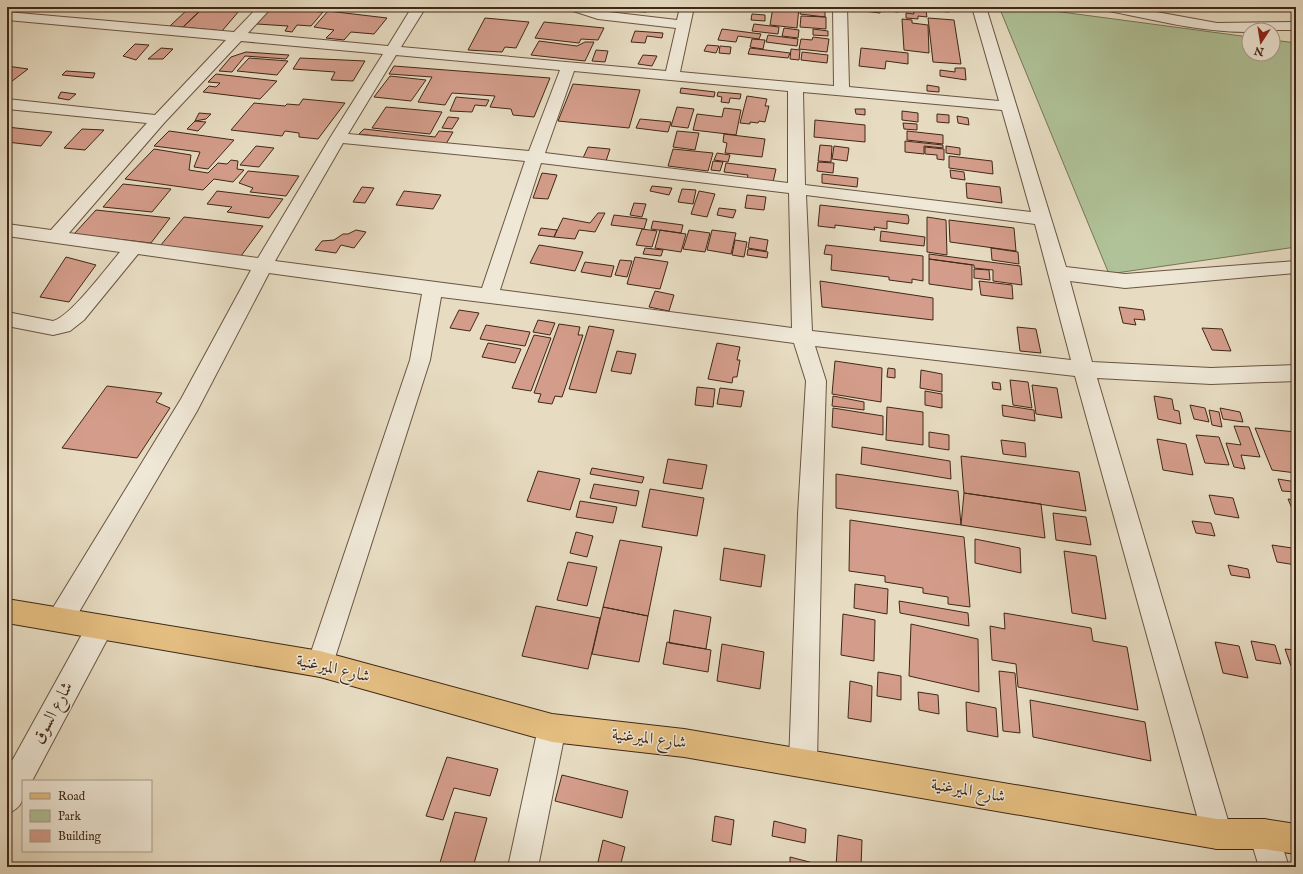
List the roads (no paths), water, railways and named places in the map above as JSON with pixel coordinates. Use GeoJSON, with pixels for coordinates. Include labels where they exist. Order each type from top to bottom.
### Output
{"type":"FeatureCollection","features":[{"type":"Feature","properties":{"kind":"main road","name":"شارع الميرغنية"},"geometry":{"type":"LineString","coordinates":[[7,611],[320,664],[552,728],[684,743],[1217,834],[1264,834],[1296,839]]}},
{"type":"Feature","properties":{"kind":"street"},"geometry":{"type":"LineString","coordinates":[[56,236],[159,120],[264,7]]}},
{"type":"Feature","properties":{"kind":"street"},"geometry":{"type":"LineString","coordinates":[[60,620],[189,404],[263,266],[338,138],[419,7]]}},
{"type":"Feature","properties":{"kind":"street"},"geometry":{"type":"LineString","coordinates":[[575,7],[598,15],[684,25]]}},
{"type":"Feature","properties":{"kind":"street"},"geometry":{"type":"LineString","coordinates":[[672,76],[687,7]]}},
{"type":"Feature","properties":{"kind":"street"},"geometry":{"type":"LineString","coordinates":[[840,7],[842,91]]}},
{"type":"Feature","properties":{"kind":"street"},"geometry":{"type":"LineString","coordinates":[[979,7],[1058,272],[1084,370],[1217,834]]}},
{"type":"Feature","properties":{"kind":"street"},"geometry":{"type":"LineString","coordinates":[[1109,7],[1189,23],[1218,27],[1249,28],[1296,26]]}},
{"type":"Feature","properties":{"kind":"street"},"geometry":{"type":"LineString","coordinates":[[85,23],[100,11]]}},
{"type":"Feature","properties":{"kind":"street"},"geometry":{"type":"LineString","coordinates":[[7,16],[1008,106]]}},
{"type":"Feature","properties":{"kind":"street"},"geometry":{"type":"LineString","coordinates":[[489,295],[535,157],[569,66]]}},
{"type":"Feature","properties":{"kind":"street"},"geometry":{"type":"LineString","coordinates":[[795,86],[802,337],[816,382],[810,514],[803,763]]}},
{"type":"Feature","properties":{"kind":"street"},"geometry":{"type":"LineString","coordinates":[[7,104],[159,120]]}},
{"type":"Feature","properties":{"kind":"street"},"geometry":{"type":"LineString","coordinates":[[338,138],[535,157],[1042,219]]}},
{"type":"Feature","properties":{"kind":"street"},"geometry":{"type":"LineString","coordinates":[[7,230],[433,289],[489,295],[802,337],[1084,370],[1159,376],[1212,377],[1260,376],[1296,373]]}},
{"type":"Feature","properties":{"kind":"street"},"geometry":{"type":"LineString","coordinates":[[7,319],[53,328],[63,326],[77,315],[134,247]]}},
{"type":"Feature","properties":{"kind":"street"},"geometry":{"type":"LineString","coordinates":[[1058,272],[1125,281],[1296,267]]}},
{"type":"Feature","properties":{"kind":"street"},"geometry":{"type":"LineString","coordinates":[[320,664],[420,360],[433,289]]}},
{"type":"Feature","properties":{"kind":"street","name":"شارع السوق"},"geometry":{"type":"LineString","coordinates":[[7,799],[100,627]]}},
{"type":"Feature","properties":{"kind":"street"},"geometry":{"type":"LineString","coordinates":[[523,867],[552,728]]}},
{"type":"Feature","properties":{"kind":"street"},"geometry":{"type":"LineString","coordinates":[[1264,834],[1274,867]]}}]}
